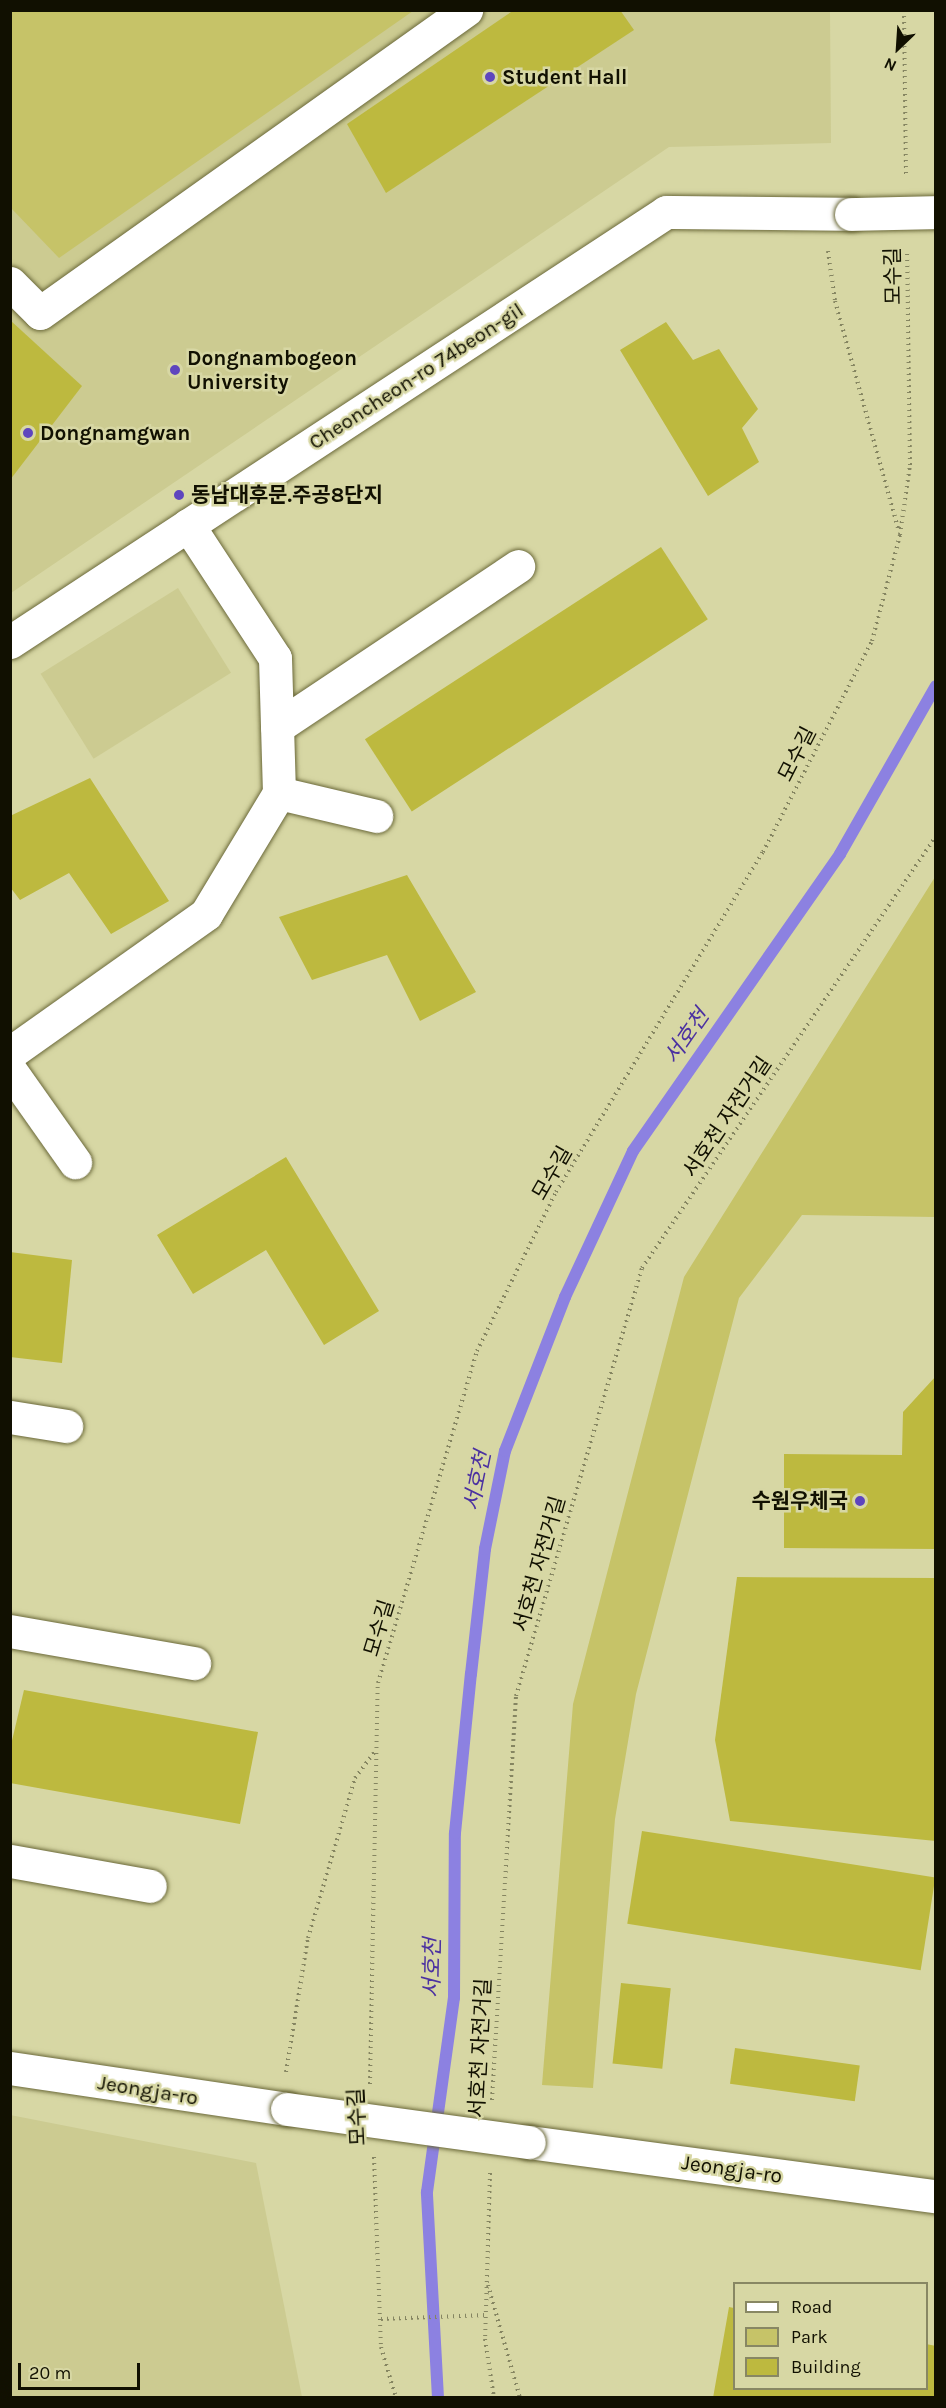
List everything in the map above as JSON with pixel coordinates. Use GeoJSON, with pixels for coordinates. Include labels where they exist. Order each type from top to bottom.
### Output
{"type":"FeatureCollection","features":[{"type":"Feature","properties":{"kind":"street"},"geometry":{"type":"LineString","coordinates":[[10,283],[40,313],[466,10]]}},
{"type":"Feature","properties":{"kind":"street","name":"Cheoncheon-ro 74beon-gil"},"geometry":{"type":"LineString","coordinates":[[10,642],[666,212],[837,214],[936,212]]}},
{"type":"Feature","properties":{"kind":"street"},"geometry":{"type":"LineString","coordinates":[[10,1053],[206,914],[279,793],[275,658],[188,525]]}},
{"type":"Feature","properties":{"kind":"street"},"geometry":{"type":"LineString","coordinates":[[277,728],[518,566]]}},
{"type":"Feature","properties":{"kind":"street"},"geometry":{"type":"LineString","coordinates":[[279,793],[376,816]]}},
{"type":"Feature","properties":{"kind":"street"},"geometry":{"type":"LineString","coordinates":[[10,1070],[75,1162]]}},
{"type":"Feature","properties":{"kind":"street"},"geometry":{"type":"LineString","coordinates":[[10,1418],[66,1426]]}},
{"type":"Feature","properties":{"kind":"street"},"geometry":{"type":"LineString","coordinates":[[10,1631],[194,1663]]}},
{"type":"Feature","properties":{"kind":"street"},"geometry":{"type":"LineString","coordinates":[[10,1861],[150,1886]]}},
{"type":"Feature","properties":{"kind":"street","name":"Jeongja-ro"},"geometry":{"type":"LineString","coordinates":[[10,2068],[281,2108],[936,2196]]}},
{"type":"Feature","properties":{"kind":"path"},"geometry":{"type":"LineString","coordinates":[[904,10],[906,184]]}},
{"type":"Feature","properties":{"kind":"path"},"geometry":{"type":"LineString","coordinates":[[837,214],[835,301],[900,535]]}},
{"type":"Feature","properties":{"kind":"path","name":"모수길"},"geometry":{"type":"LineString","coordinates":[[370,2091],[378,1683],[477,1351],[556,1192],[763,852],[872,640],[900,535],[910,465],[907,243]]}},
{"type":"Feature","properties":{"kind":"path","name":"서호천 자전거길"},"geometry":{"type":"LineString","coordinates":[[492,2104],[516,1695],[642,1268],[936,836]]}},
{"type":"Feature","properties":{"kind":"path"},"geometry":{"type":"LineString","coordinates":[[281,2108],[308,1938],[355,1778],[376,1750]]}},
{"type":"Feature","properties":{"kind":"path","name":"모수길"},"geometry":{"type":"LineString","coordinates":[[374,2148],[381,2348],[396,2397]]}},
{"type":"Feature","properties":{"kind":"path"},"geometry":{"type":"LineString","coordinates":[[490,2161],[485,2314],[494,2397]]}},
{"type":"Feature","properties":{"kind":"path"},"geometry":{"type":"LineString","coordinates":[[487,2281],[520,2397]]}},
{"type":"Feature","properties":{"kind":"path"},"geometry":{"type":"LineString","coordinates":[[381,2319],[485,2314]]}},
{"type":"Feature","properties":{"kind":"shaded area","name":"Dongnambogeon University"},"geometry":{"type":"Polygon","coordinates":[[[11,11],[830,11],[831,143],[669,147],[11,593],[11,11]]]}},
{"type":"Feature","properties":{"kind":"shaded area"},"geometry":{"type":"Polygon","coordinates":[[[178,588],[231,673],[94,759],[41,674],[178,588]]]}},
{"type":"Feature","properties":{"kind":"shaded area"},"geometry":{"type":"Polygon","coordinates":[[[10,2115],[256,2163],[302,2397],[11,2397],[10,2115]]]}},
{"type":"Feature","properties":{"kind":"green space"},"geometry":{"type":"Polygon","coordinates":[[[11,10],[413,11],[59,258],[11,208],[11,10]]]}},
{"type":"Feature","properties":{"kind":"green space"},"geometry":{"type":"Polygon","coordinates":[[[935,877],[935,1217],[802,1215],[739,1298],[636,1694],[615,1819],[593,2088],[542,2085],[573,1704],[684,1277],[935,877]]]}},
{"type":"Feature","properties":{"kind":"building","name":"Student Hall"},"geometry":{"type":"Polygon","coordinates":[[[514,10],[620,10],[634,30],[386,193],[347,124],[514,10]]]}},
{"type":"Feature","properties":{"kind":"building","name":"Dongnamgwan"},"geometry":{"type":"Polygon","coordinates":[[[10,320],[82,386],[10,480],[10,320]]]}},
{"type":"Feature","properties":{"kind":"building"},"geometry":{"type":"Polygon","coordinates":[[[666,322],[693,360],[719,349],[758,409],[742,428],[759,462],[708,496],[620,350],[666,322]]]}},
{"type":"Feature","properties":{"kind":"building"},"geometry":{"type":"Polygon","coordinates":[[[661,547],[708,619],[412,811],[365,739],[661,547]]]}},
{"type":"Feature","properties":{"kind":"building"},"geometry":{"type":"Polygon","coordinates":[[[90,778],[169,901],[111,934],[69,873],[20,900],[10,887],[10,816],[90,778]]]}},
{"type":"Feature","properties":{"kind":"building"},"geometry":{"type":"Polygon","coordinates":[[[407,875],[476,992],[420,1021],[387,955],[312,980],[279,917],[407,875]]]}},
{"type":"Feature","properties":{"kind":"building"},"geometry":{"type":"Polygon","coordinates":[[[286,1157],[379,1311],[324,1345],[266,1250],[193,1294],[157,1235],[286,1157]]]}},
{"type":"Feature","properties":{"kind":"building"},"geometry":{"type":"Polygon","coordinates":[[[10,1252],[72,1260],[62,1363],[10,1357],[10,1252]]]}},
{"type":"Feature","properties":{"kind":"building","name":"수원우체국"},"geometry":{"type":"Polygon","coordinates":[[[936,1376],[936,1549],[784,1548],[784,1454],[902,1455],[903,1412],[936,1376]]]}},
{"type":"Feature","properties":{"kind":"building"},"geometry":{"type":"Polygon","coordinates":[[[737,1577],[936,1578],[936,1841],[730,1821],[715,1740],[737,1577]]]}},
{"type":"Feature","properties":{"kind":"building"},"geometry":{"type":"Polygon","coordinates":[[[24,1690],[258,1732],[240,1824],[10,1783],[10,1749],[24,1690]]]}},
{"type":"Feature","properties":{"kind":"building"},"geometry":{"type":"Polygon","coordinates":[[[642,1831],[935,1877],[921,1970],[627,1924],[642,1831]]]}},
{"type":"Feature","properties":{"kind":"building"},"geometry":{"type":"Polygon","coordinates":[[[621,1983],[671,1988],[662,2069],[613,2064],[621,1983]]]}},
{"type":"Feature","properties":{"kind":"building"},"geometry":{"type":"Polygon","coordinates":[[[735,2048],[860,2066],[855,2101],[730,2084],[735,2048]]]}},
{"type":"Feature","properties":{"kind":"building"},"geometry":{"type":"Polygon","coordinates":[[[729,2307],[733,2308],[733,2390],[928,2390],[928,2344],[936,2346],[936,2398],[713,2398],[729,2307]]]}},
{"type":"Feature","properties":{"kind":"waterway","name":"서호천"},"geometry":{"type":"LineString","coordinates":[[438,2398],[427,2192],[454,1998],[455,1833],[471,1674],[485,1549],[505,1451],[565,1297],[633,1151],[840,854],[936,686]]}},
{"type":"Feature","properties":{"kind":"place","name":"Student Hall"},"geometry":{"type":"Point","coordinates":[490,77]}},
{"type":"Feature","properties":{"kind":"place","name":"Dongnambogeon University"},"geometry":{"type":"Point","coordinates":[175,370]}},
{"type":"Feature","properties":{"kind":"place","name":"Dongnamgwan"},"geometry":{"type":"Point","coordinates":[28,433]}},
{"type":"Feature","properties":{"kind":"place","name":"동남대후문.주공8단지"},"geometry":{"type":"Point","coordinates":[179,495]}},
{"type":"Feature","properties":{"kind":"place","name":"수원우체국"},"geometry":{"type":"Point","coordinates":[860,1501]}}]}
